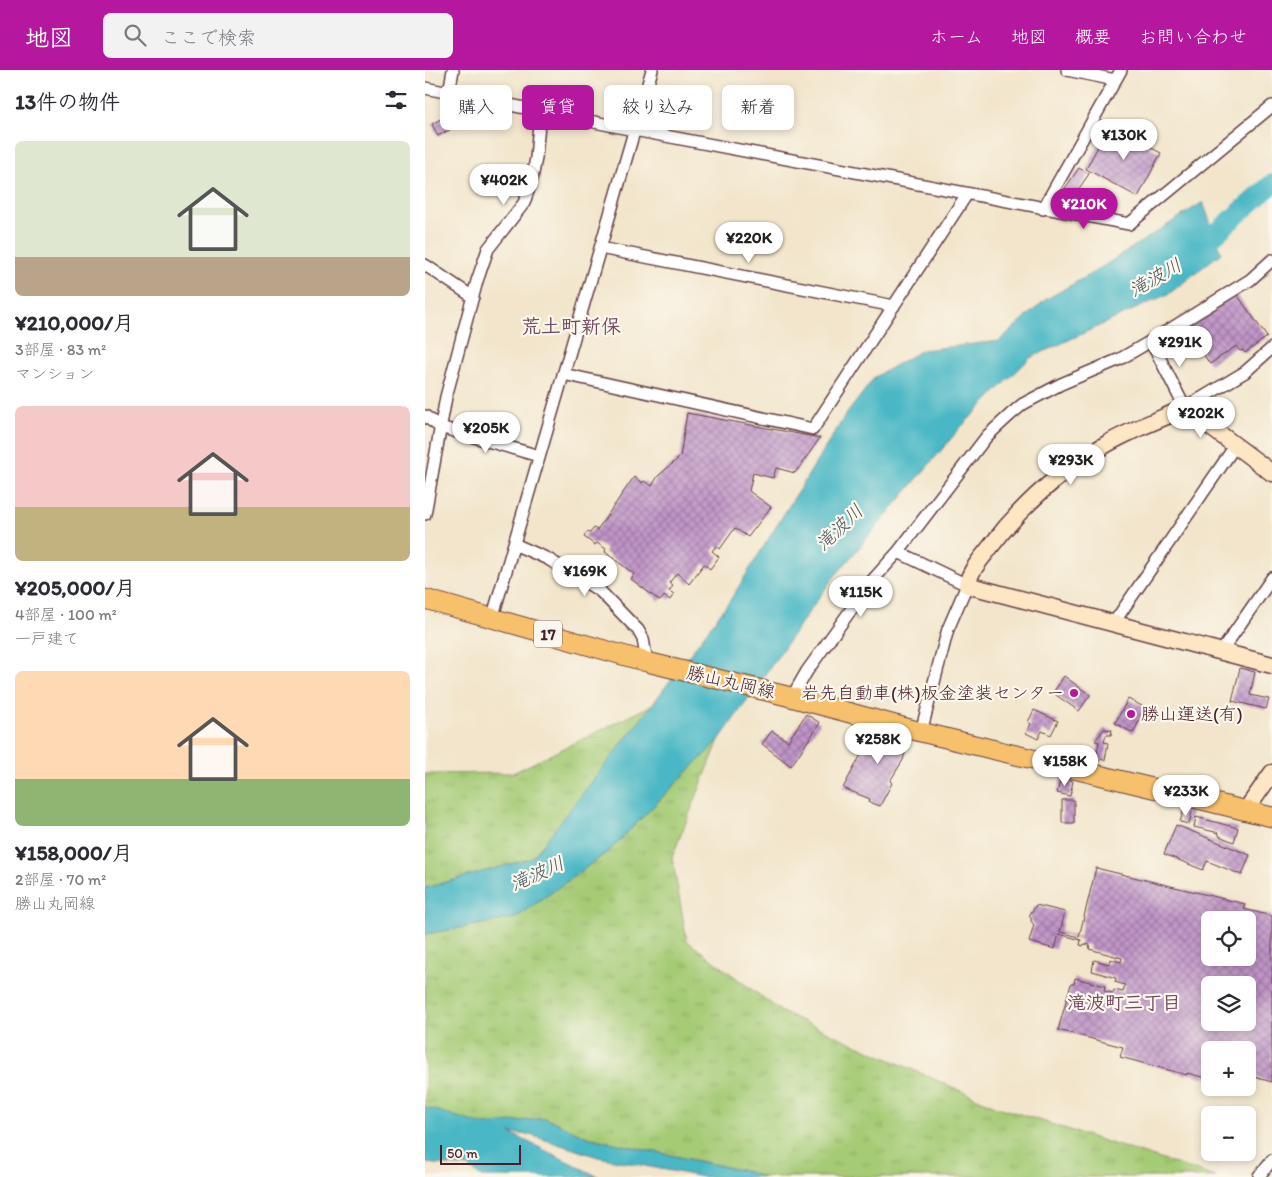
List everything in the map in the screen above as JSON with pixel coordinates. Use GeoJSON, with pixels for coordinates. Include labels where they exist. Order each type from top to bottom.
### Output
{"type":"FeatureCollection","features":[{"type":"Feature","properties":{"kind":"main road","name":"勝山丸岡線"},"geometry":{"type":"LineString","coordinates":[[425,598],[492,619],[647,662],[789,696],[921,732],[1272,817]]}},
{"type":"Feature","properties":{"kind":"street"},"geometry":{"type":"LineString","coordinates":[[450,85],[453,70]]}},
{"type":"Feature","properties":{"kind":"street"},"geometry":{"type":"LineString","coordinates":[[648,85],[652,70]]}},
{"type":"Feature","properties":{"kind":"street"},"geometry":{"type":"LineString","coordinates":[[1043,209],[1118,75],[1067,70]]}},
{"type":"Feature","properties":{"kind":"street"},"geometry":{"type":"LineString","coordinates":[[425,88],[440,90]]}},
{"type":"Feature","properties":{"kind":"street"},"geometry":{"type":"LineString","coordinates":[[492,619],[634,130],[1129,224],[1272,106]]}},
{"type":"Feature","properties":{"kind":"street"},"geometry":{"type":"LineString","coordinates":[[425,514],[446,397],[473,296],[488,248],[524,202],[532,179],[538,130]]}},
{"type":"Feature","properties":{"kind":"street"},"geometry":{"type":"LineString","coordinates":[[563,374],[813,429],[967,194]]}},
{"type":"Feature","properties":{"kind":"street"},"geometry":{"type":"LineString","coordinates":[[600,248],[894,306]]}},
{"type":"Feature","properties":{"kind":"street"},"geometry":{"type":"LineString","coordinates":[[789,696],[871,582],[898,552],[987,436],[1023,404],[1061,384],[1120,359],[1250,280],[1272,260]]}},
{"type":"Feature","properties":{"kind":"street"},"geometry":{"type":"LineString","coordinates":[[425,266],[473,296]]}},
{"type":"Feature","properties":{"kind":"street"},"geometry":{"type":"LineString","coordinates":[[1151,341],[1185,408],[1272,473]]}},
{"type":"Feature","properties":{"kind":"street"},"geometry":{"type":"LineString","coordinates":[[921,732],[948,629],[968,579],[1007,525],[1051,481],[1106,444],[1185,408],[1245,372],[1272,348]]}},
{"type":"Feature","properties":{"kind":"street"},"geometry":{"type":"LineString","coordinates":[[425,416],[440,427],[539,456]]}},
{"type":"Feature","properties":{"kind":"street"},"geometry":{"type":"LineString","coordinates":[[1113,624],[1235,446]]}},
{"type":"Feature","properties":{"kind":"street"},"geometry":{"type":"LineString","coordinates":[[514,544],[548,560],[600,591],[637,630],[643,640],[647,662]]}},
{"type":"Feature","properties":{"kind":"street"},"geometry":{"type":"LineString","coordinates":[[898,552],[967,585],[1272,666]]}},
{"type":"Feature","properties":{"kind":"street"},"geometry":{"type":"LineString","coordinates":[[1221,652],[1272,578]]}},
{"type":"Feature","properties":{"kind":"street"},"geometry":{"type":"LineString","coordinates":[[1246,810],[1272,773]]}},
{"type":"Feature","properties":{"kind":"street"},"geometry":{"type":"LineString","coordinates":[[1259,1176],[1272,1160]]}},
{"type":"Feature","properties":{"kind":"green space"},"geometry":{"type":"Polygon","coordinates":[[[652,705],[532,859],[425,888],[425,774],[513,773],[652,705]]]}},
{"type":"Feature","properties":{"kind":"green space"},"geometry":{"type":"Polygon","coordinates":[[[719,740],[672,857],[687,941],[782,1012],[995,1106],[1216,1177],[763,1177],[745,1171],[590,1138],[546,1118],[484,1126],[425,1107],[425,934],[516,918],[609,851],[719,740]]]}},
{"type":"Feature","properties":{"kind":"water"},"geometry":{"type":"Polygon","coordinates":[[[1203,202],[1221,253],[1170,293],[1030,358],[960,428],[830,582],[719,740],[609,851],[516,918],[425,934],[425,888],[532,858],[652,705],[731,599],[845,416],[875,377],[922,350],[999,341],[1045,300],[1099,269],[1203,202]]]}},
{"type":"Feature","properties":{"kind":"water"},"geometry":{"type":"Polygon","coordinates":[[[425,1107],[484,1125],[546,1118],[590,1138],[745,1171],[763,1177],[703,1177],[598,1157],[530,1135],[510,1133],[599,1177],[481,1177],[469,1167],[425,1163],[425,1107]]]}},
{"type":"Feature","properties":{"kind":"building"},"geometry":{"type":"Polygon","coordinates":[[[440,119],[440,130],[449,130],[438,136],[432,124],[440,119]]]}},
{"type":"Feature","properties":{"kind":"building"},"geometry":{"type":"Polygon","coordinates":[[[1109,126],[1161,153],[1138,197],[1086,169],[1109,126]]]}},
{"type":"Feature","properties":{"kind":"building"},"geometry":{"type":"Polygon","coordinates":[[[1079,168],[1089,174],[1073,197],[1071,195],[1067,201],[1059,197],[1079,168]]]}},
{"type":"Feature","properties":{"kind":"building"},"geometry":{"type":"Polygon","coordinates":[[[1236,293],[1267,337],[1245,353],[1236,346],[1210,364],[1185,328],[1236,293]]]}},
{"type":"Feature","properties":{"kind":"building"},"geometry":{"type":"Polygon","coordinates":[[[687,413],[820,438],[795,473],[776,468],[773,478],[753,473],[749,491],[771,507],[748,537],[735,528],[720,549],[716,546],[712,551],[719,557],[710,569],[704,564],[689,584],[677,573],[669,583],[673,586],[669,591],[674,594],[670,600],[664,596],[660,601],[631,579],[634,574],[605,552],[606,549],[597,543],[595,545],[584,537],[587,532],[590,533],[594,528],[597,530],[634,477],[642,483],[644,481],[652,486],[658,476],[680,457],[687,413]]]}},
{"type":"Feature","properties":{"kind":"building"},"geometry":{"type":"Polygon","coordinates":[[[1240,668],[1255,672],[1250,695],[1269,699],[1266,709],[1232,701],[1240,668]]]}},
{"type":"Feature","properties":{"kind":"building"},"geometry":{"type":"Polygon","coordinates":[[[1064,676],[1090,695],[1079,711],[1053,693],[1064,676]]]}},
{"type":"Feature","properties":{"kind":"building"},"geometry":{"type":"Polygon","coordinates":[[[1128,699],[1146,708],[1133,733],[1115,723],[1128,699]]]}},
{"type":"Feature","properties":{"kind":"building"},"geometry":{"type":"Polygon","coordinates":[[[1034,710],[1058,721],[1051,735],[1042,731],[1038,739],[1026,733],[1031,724],[1028,722],[1034,710]]]}},
{"type":"Feature","properties":{"kind":"building"},"geometry":{"type":"Polygon","coordinates":[[[806,714],[820,723],[791,766],[762,744],[772,731],[788,741],[806,714]]]}},
{"type":"Feature","properties":{"kind":"building"},"geometry":{"type":"Polygon","coordinates":[[[871,726],[910,735],[903,760],[890,781],[892,783],[880,806],[869,802],[870,799],[843,788],[863,751],[866,753],[871,726]]]}},
{"type":"Feature","properties":{"kind":"building"},"geometry":{"type":"Polygon","coordinates":[[[1104,729],[1112,730],[1111,735],[1106,735],[1104,742],[1108,743],[1105,760],[1096,759],[1099,742],[1095,741],[1104,729]]]}},
{"type":"Feature","properties":{"kind":"building"},"geometry":{"type":"Polygon","coordinates":[[[1061,778],[1073,781],[1070,796],[1057,793],[1061,778]]]}},
{"type":"Feature","properties":{"kind":"building"},"geometry":{"type":"Polygon","coordinates":[[[1062,800],[1074,800],[1074,823],[1062,823],[1062,800]]]}},
{"type":"Feature","properties":{"kind":"building"},"geometry":{"type":"Polygon","coordinates":[[[1184,809],[1192,812],[1189,824],[1180,822],[1184,809]]]}},
{"type":"Feature","properties":{"kind":"building"},"geometry":{"type":"Polygon","coordinates":[[[1196,817],[1238,828],[1234,842],[1219,836],[1219,833],[1194,827],[1196,817]]]}},
{"type":"Feature","properties":{"kind":"building"},"geometry":{"type":"Polygon","coordinates":[[[1176,825],[1250,855],[1242,875],[1207,861],[1203,870],[1164,854],[1176,825]]]}},
{"type":"Feature","properties":{"kind":"building"},"geometry":{"type":"Polygon","coordinates":[[[1096,868],[1245,904],[1244,909],[1252,911],[1201,911],[1201,966],[1256,966],[1256,912],[1272,916],[1272,1082],[1256,1077],[1256,1041],[1201,1041],[1201,1077],[1187,1073],[1187,1075],[1120,1057],[1123,1047],[1058,1030],[1071,984],[1074,984],[1075,978],[1105,986],[1104,991],[1113,993],[1114,990],[1123,992],[1125,985],[1115,982],[1116,978],[1092,971],[1094,960],[1109,964],[1110,959],[1121,962],[1122,958],[1089,949],[1090,945],[1080,945],[1081,940],[1059,934],[1055,949],[1029,942],[1034,925],[1029,916],[1036,905],[1065,912],[1060,932],[1079,937],[1096,868]]]}},
{"type":"Feature","properties":{"kind":"waterway","name":"滝波川"},"geometry":{"type":"LineString","coordinates":[[1195,252],[1272,184]]}},
{"type":"Feature","properties":{"kind":"waterway"},"geometry":{"type":"LineString","coordinates":[[1033,1177],[1041,1177]]}},
{"type":"Feature","properties":{"kind":"place","name":"岩先自動車(株)板金塗装センター"},"geometry":{"type":"Point","coordinates":[1074,693]}},
{"type":"Feature","properties":{"kind":"place","name":"勝山運送(有)"},"geometry":{"type":"Point","coordinates":[1131,714]}},
{"type":"Feature","properties":{"kind":"district","name":"荒土町新保"},"geometry":{"type":"Point","coordinates":[571,326]}},
{"type":"Feature","properties":{"kind":"district","name":"滝波町三丁目"},"geometry":{"type":"Point","coordinates":[1124,1002]}}]}
